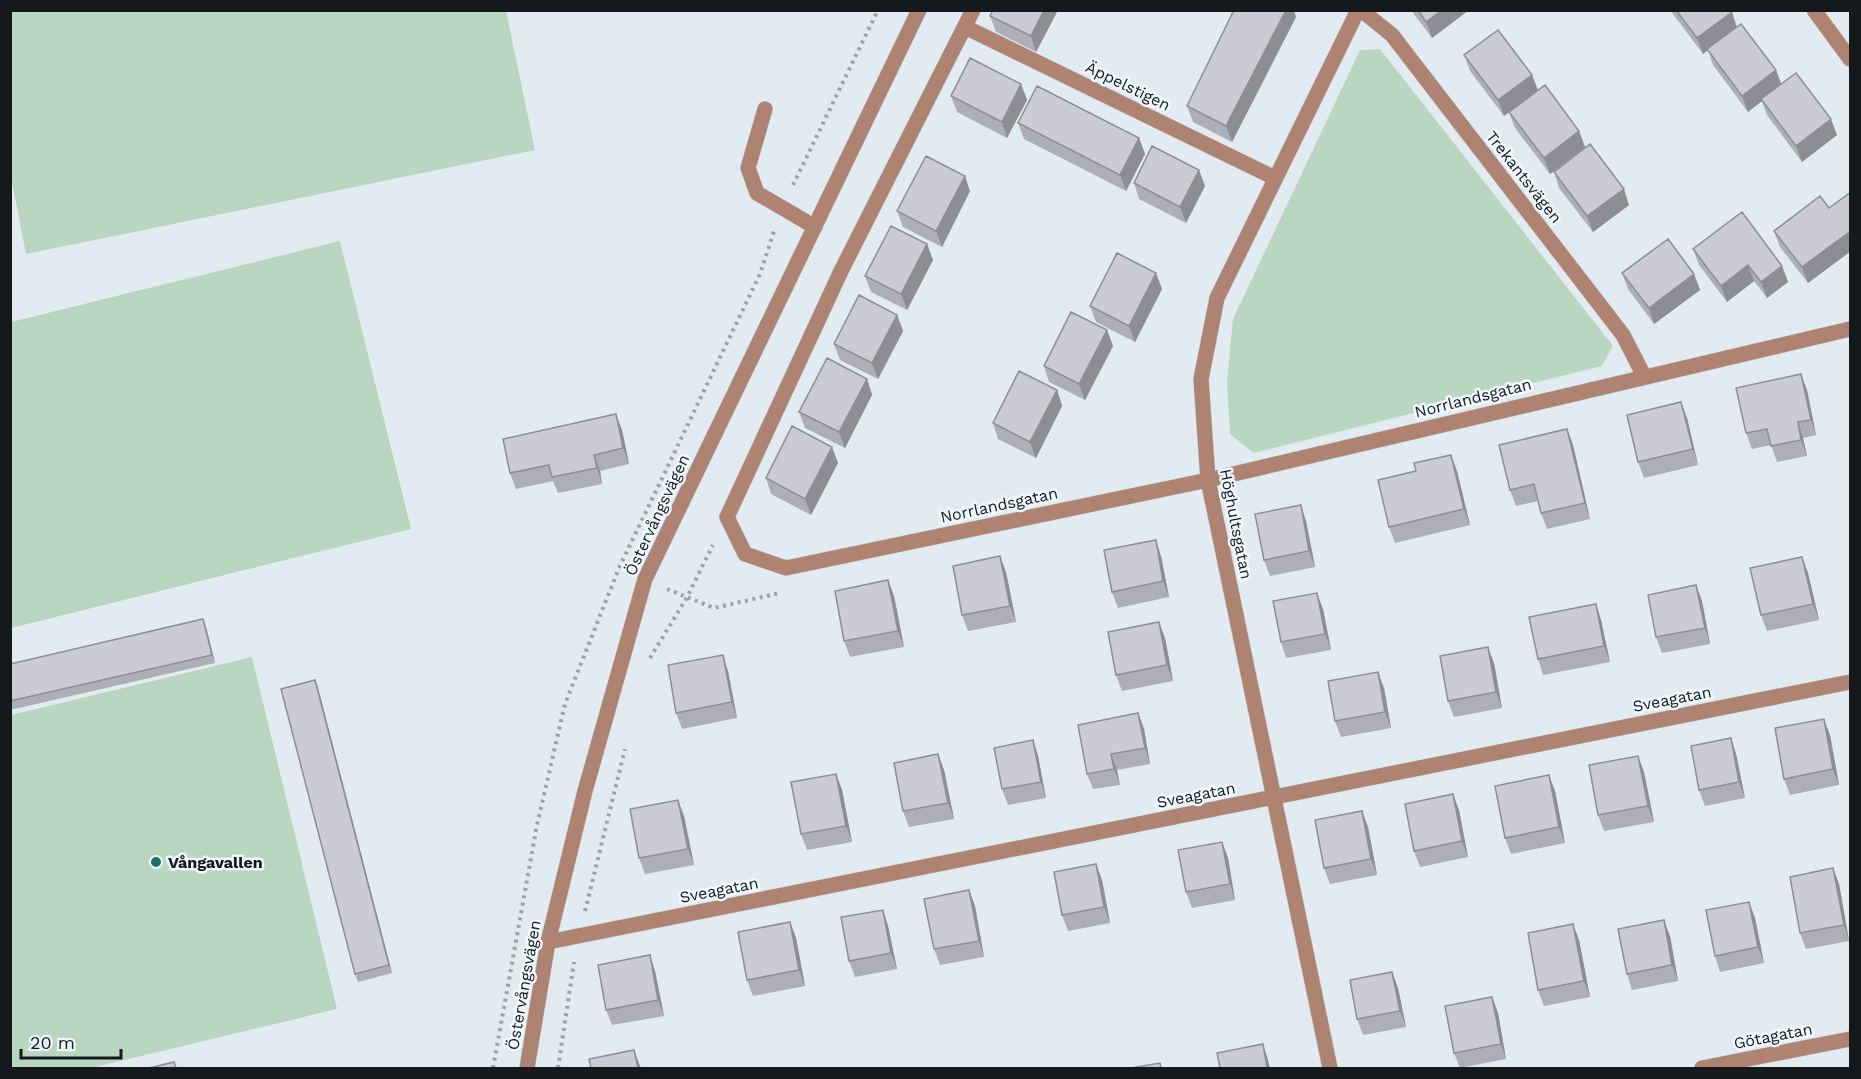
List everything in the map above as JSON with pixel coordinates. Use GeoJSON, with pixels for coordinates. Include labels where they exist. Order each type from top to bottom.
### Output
{"type":"FeatureCollection","features":[{"type":"Feature","properties":{"kind":"street","name":"Östervångsvägen"},"geometry":{"type":"LineString","coordinates":[[527,1068],[548,942],[585,791],[645,579],[919,10]]}},
{"type":"Feature","properties":{"kind":"street"},"geometry":{"type":"LineString","coordinates":[[727,517],[841,271],[973,10]]}},
{"type":"Feature","properties":{"kind":"street","name":"Höghultsgatan"},"geometry":{"type":"LineString","coordinates":[[1330,1068],[1208,480],[1201,379],[1216,298],[1360,10]]}},
{"type":"Feature","properties":{"kind":"street","name":"Trekantsvägen"},"geometry":{"type":"LineString","coordinates":[[1360,10],[1392,35],[1623,335],[1644,376]]}},
{"type":"Feature","properties":{"kind":"street"},"geometry":{"type":"LineString","coordinates":[[1814,10],[1851,59]]}},
{"type":"Feature","properties":{"kind":"street","name":"Äppelstigen"},"geometry":{"type":"LineString","coordinates":[[965,27],[1275,178]]}},
{"type":"Feature","properties":{"kind":"street"},"geometry":{"type":"LineString","coordinates":[[765,109],[748,168],[757,193],[815,227]]}},
{"type":"Feature","properties":{"kind":"street","name":"Norrlandsgatan"},"geometry":{"type":"LineString","coordinates":[[727,517],[745,554],[786,568],[1208,480],[1851,329]]}},
{"type":"Feature","properties":{"kind":"street","name":"Sveagatan"},"geometry":{"type":"LineString","coordinates":[[548,942],[1851,682]]}},
{"type":"Feature","properties":{"kind":"street","name":"Götagatan"},"geometry":{"type":"LineString","coordinates":[[1702,1068],[1851,1039]]}},
{"type":"Feature","properties":{"kind":"path"},"geometry":{"type":"LineString","coordinates":[[647,664],[686,599],[727,517]]}},
{"type":"Feature","properties":{"kind":"path"},"geometry":{"type":"LineString","coordinates":[[619,568],[686,599],[714,608],[785,592]]}},
{"type":"Feature","properties":{"kind":"path"},"geometry":{"type":"LineString","coordinates":[[558,1068],[578,937],[627,743]]}},
{"type":"Feature","properties":{"kind":"green space"},"geometry":{"type":"Polygon","coordinates":[[[10,11],[506,11],[535,150],[26,254],[11,177],[10,11]]]}},
{"type":"Feature","properties":{"kind":"green space"},"geometry":{"type":"Polygon","coordinates":[[[1380,49],[1613,346],[1602,366],[1254,453],[1230,434],[1227,382],[1233,319],[1360,50],[1380,49]]]}},
{"type":"Feature","properties":{"kind":"green space"},"geometry":{"type":"Polygon","coordinates":[[[340,241],[411,529],[11,628],[11,322],[340,241]]]}},
{"type":"Feature","properties":{"kind":"green space","name":"Vångavallen"},"geometry":{"type":"Polygon","coordinates":[[[252,657],[337,1009],[91,1068],[11,1068],[11,715],[252,657]]]}},
{"type":"Feature","properties":{"kind":"building"},"geometry":{"type":"Polygon","coordinates":[[[993,10],[1044,10],[1031,36],[990,16],[993,10]]]}},
{"type":"Feature","properties":{"kind":"building"},"geometry":{"type":"Polygon","coordinates":[[[1234,10],[1286,10],[1226,126],[1187,106],[1234,10]]]}},
{"type":"Feature","properties":{"kind":"building"},"geometry":{"type":"Polygon","coordinates":[[[1418,10],[1442,10],[1426,22],[1418,10]]]}},
{"type":"Feature","properties":{"kind":"building"},"geometry":{"type":"Polygon","coordinates":[[[1676,10],[1730,10],[1732,12],[1697,38],[1676,10]]]}},
{"type":"Feature","properties":{"kind":"building"},"geometry":{"type":"Polygon","coordinates":[[[1741,24],[1776,70],[1742,96],[1707,49],[1741,24]]]}},
{"type":"Feature","properties":{"kind":"building"},"geometry":{"type":"Polygon","coordinates":[[[1498,30],[1532,75],[1498,100],[1464,55],[1498,30]]]}},
{"type":"Feature","properties":{"kind":"building"},"geometry":{"type":"Polygon","coordinates":[[[970,58],[1021,84],[1002,122],[951,96],[970,58]]]}},
{"type":"Feature","properties":{"kind":"building"},"geometry":{"type":"Polygon","coordinates":[[[1796,73],[1831,119],[1796,146],[1761,99],[1796,73]]]}},
{"type":"Feature","properties":{"kind":"building"},"geometry":{"type":"Polygon","coordinates":[[[1545,85],[1579,131],[1544,158],[1509,112],[1545,85]]]}},
{"type":"Feature","properties":{"kind":"building"},"geometry":{"type":"Polygon","coordinates":[[[1037,86],[1139,138],[1120,175],[1018,123],[1037,86]]]}},
{"type":"Feature","properties":{"kind":"building"},"geometry":{"type":"Polygon","coordinates":[[[1590,144],[1624,189],[1587,216],[1554,172],[1590,144]]]}},
{"type":"Feature","properties":{"kind":"building"},"geometry":{"type":"Polygon","coordinates":[[[1152,146],[1199,170],[1180,207],[1134,183],[1152,146]]]}},
{"type":"Feature","properties":{"kind":"building"},"geometry":{"type":"Polygon","coordinates":[[[926,156],[965,176],[936,231],[897,211],[926,156]]]}},
{"type":"Feature","properties":{"kind":"building"},"geometry":{"type":"Polygon","coordinates":[[[1851,192],[1851,237],[1848,233],[1802,267],[1774,231],[1820,196],[1829,208],[1851,192]]]}},
{"type":"Feature","properties":{"kind":"building"},"geometry":{"type":"Polygon","coordinates":[[[1742,212],[1782,266],[1761,282],[1748,265],[1721,286],[1693,249],[1742,212]]]}},
{"type":"Feature","properties":{"kind":"building"},"geometry":{"type":"Polygon","coordinates":[[[891,226],[927,244],[901,294],[865,276],[891,226]]]}},
{"type":"Feature","properties":{"kind":"building"},"geometry":{"type":"Polygon","coordinates":[[[1668,239],[1694,274],[1649,308],[1622,273],[1668,239]]]}},
{"type":"Feature","properties":{"kind":"building"},"geometry":{"type":"Polygon","coordinates":[[[1117,253],[1156,273],[1129,326],[1090,306],[1117,253]]]}},
{"type":"Feature","properties":{"kind":"building"},"geometry":{"type":"Polygon","coordinates":[[[859,295],[897,315],[872,363],[834,344],[859,295]]]}},
{"type":"Feature","properties":{"kind":"building"},"geometry":{"type":"Polygon","coordinates":[[[1071,312],[1107,330],[1079,384],[1044,366],[1071,312]]]}},
{"type":"Feature","properties":{"kind":"building"},"geometry":{"type":"Polygon","coordinates":[[[827,358],[867,379],[839,432],[799,412],[827,358]]]}},
{"type":"Feature","properties":{"kind":"building"},"geometry":{"type":"Polygon","coordinates":[[[1019,371],[1057,390],[1030,442],[993,423],[1019,371]]]}},
{"type":"Feature","properties":{"kind":"building"},"geometry":{"type":"Polygon","coordinates":[[[1801,374],[1811,420],[1798,422],[1801,440],[1771,446],[1767,429],[1746,433],[1736,388],[1801,374]]]}},
{"type":"Feature","properties":{"kind":"building"},"geometry":{"type":"Polygon","coordinates":[[[1681,402],[1693,449],[1638,462],[1627,415],[1681,402]]]}},
{"type":"Feature","properties":{"kind":"building"},"geometry":{"type":"Polygon","coordinates":[[[616,414],[623,448],[594,455],[597,468],[552,477],[549,465],[510,473],[503,439],[616,414]]]}},
{"type":"Feature","properties":{"kind":"building"},"geometry":{"type":"Polygon","coordinates":[[[792,426],[832,447],[805,499],[766,478],[792,426]]]}},
{"type":"Feature","properties":{"kind":"building"},"geometry":{"type":"Polygon","coordinates":[[[1567,429],[1585,503],[1541,513],[1534,484],[1510,490],[1499,445],[1567,429]]]}},
{"type":"Feature","properties":{"kind":"building"},"geometry":{"type":"Polygon","coordinates":[[[1451,455],[1464,509],[1389,527],[1378,480],[1416,471],[1414,463],[1451,455]]]}},
{"type":"Feature","properties":{"kind":"building"},"geometry":{"type":"Polygon","coordinates":[[[1301,505],[1309,551],[1264,560],[1255,514],[1301,505]]]}},
{"type":"Feature","properties":{"kind":"building"},"geometry":{"type":"Polygon","coordinates":[[[1156,540],[1163,581],[1112,592],[1104,550],[1156,540]]]}},
{"type":"Feature","properties":{"kind":"building"},"geometry":{"type":"Polygon","coordinates":[[[1000,556],[1010,606],[962,615],[953,566],[1000,556]]]}},
{"type":"Feature","properties":{"kind":"building"},"geometry":{"type":"Polygon","coordinates":[[[1802,557],[1813,604],[1761,615],[1750,568],[1802,557]]]}},
{"type":"Feature","properties":{"kind":"building"},"geometry":{"type":"Polygon","coordinates":[[[888,580],[898,631],[844,641],[835,591],[888,580]]]}},
{"type":"Feature","properties":{"kind":"building"},"geometry":{"type":"Polygon","coordinates":[[[1696,585],[1705,628],[1656,637],[1648,595],[1696,585]]]}},
{"type":"Feature","properties":{"kind":"building"},"geometry":{"type":"Polygon","coordinates":[[[1317,593],[1325,634],[1281,642],[1273,601],[1317,593]]]}},
{"type":"Feature","properties":{"kind":"building"},"geometry":{"type":"Polygon","coordinates":[[[1596,604],[1604,646],[1538,659],[1529,617],[1596,604]]]}},
{"type":"Feature","properties":{"kind":"building"},"geometry":{"type":"Polygon","coordinates":[[[203,619],[212,655],[10,701],[10,664],[203,619]]]}},
{"type":"Feature","properties":{"kind":"building"},"geometry":{"type":"Polygon","coordinates":[[[1159,622],[1167,665],[1116,675],[1108,632],[1159,622]]]}},
{"type":"Feature","properties":{"kind":"building"},"geometry":{"type":"Polygon","coordinates":[[[1488,647],[1496,692],[1448,701],[1440,656],[1488,647]]]}},
{"type":"Feature","properties":{"kind":"building"},"geometry":{"type":"Polygon","coordinates":[[[723,655],[732,702],[676,713],[668,665],[723,655]]]}},
{"type":"Feature","properties":{"kind":"building"},"geometry":{"type":"Polygon","coordinates":[[[1378,672],[1385,712],[1335,721],[1328,681],[1378,672]]]}},
{"type":"Feature","properties":{"kind":"building"},"geometry":{"type":"Polygon","coordinates":[[[315,680],[389,965],[355,974],[281,689],[315,680]]]}},
{"type":"Feature","properties":{"kind":"building"},"geometry":{"type":"Polygon","coordinates":[[[1138,713],[1145,748],[1111,754],[1114,769],[1087,774],[1078,725],[1138,713]]]}},
{"type":"Feature","properties":{"kind":"building"},"geometry":{"type":"Polygon","coordinates":[[[1824,719],[1833,769],[1784,779],[1775,728],[1824,719]]]}},
{"type":"Feature","properties":{"kind":"building"},"geometry":{"type":"Polygon","coordinates":[[[1731,738],[1739,782],[1699,790],[1691,746],[1731,738]]]}},
{"type":"Feature","properties":{"kind":"building"},"geometry":{"type":"Polygon","coordinates":[[[1033,740],[1041,782],[1002,789],[994,748],[1033,740]]]}},
{"type":"Feature","properties":{"kind":"building"},"geometry":{"type":"Polygon","coordinates":[[[938,754],[948,803],[903,811],[894,763],[938,754]]]}},
{"type":"Feature","properties":{"kind":"building"},"geometry":{"type":"Polygon","coordinates":[[[1638,756],[1648,806],[1598,815],[1589,765],[1638,756]]]}},
{"type":"Feature","properties":{"kind":"building"},"geometry":{"type":"Polygon","coordinates":[[[836,774],[846,826],[801,834],[791,782],[836,774]]]}},
{"type":"Feature","properties":{"kind":"building"},"geometry":{"type":"Polygon","coordinates":[[[1549,775],[1559,827],[1505,838],[1495,786],[1549,775]]]}},
{"type":"Feature","properties":{"kind":"building"},"geometry":{"type":"Polygon","coordinates":[[[1453,794],[1462,841],[1414,851],[1405,804],[1453,794]]]}},
{"type":"Feature","properties":{"kind":"building"},"geometry":{"type":"Polygon","coordinates":[[[678,800],[688,849],[639,858],[630,809],[678,800]]]}},
{"type":"Feature","properties":{"kind":"building"},"geometry":{"type":"Polygon","coordinates":[[[1362,811],[1371,859],[1324,868],[1315,820],[1362,811]]]}},
{"type":"Feature","properties":{"kind":"building"},"geometry":{"type":"Polygon","coordinates":[[[1222,842],[1230,884],[1186,892],[1178,850],[1222,842]]]}},
{"type":"Feature","properties":{"kind":"building"},"geometry":{"type":"Polygon","coordinates":[[[1096,864],[1104,907],[1062,915],[1054,872],[1096,864]]]}},
{"type":"Feature","properties":{"kind":"building"},"geometry":{"type":"Polygon","coordinates":[[[1833,868],[1844,925],[1800,933],[1790,877],[1833,868]]]}},
{"type":"Feature","properties":{"kind":"building"},"geometry":{"type":"Polygon","coordinates":[[[969,890],[979,941],[934,949],[924,899],[969,890]]]}},
{"type":"Feature","properties":{"kind":"building"},"geometry":{"type":"Polygon","coordinates":[[[1749,902],[1758,947],[1715,956],[1706,910],[1749,902]]]}},
{"type":"Feature","properties":{"kind":"building"},"geometry":{"type":"Polygon","coordinates":[[[883,910],[891,953],[849,961],[841,917],[883,910]]]}},
{"type":"Feature","properties":{"kind":"building"},"geometry":{"type":"Polygon","coordinates":[[[1664,920],[1672,965],[1627,974],[1618,929],[1664,920]]]}},
{"type":"Feature","properties":{"kind":"building"},"geometry":{"type":"Polygon","coordinates":[[[790,922],[799,970],[747,980],[738,932],[790,922]]]}},
{"type":"Feature","properties":{"kind":"building"},"geometry":{"type":"Polygon","coordinates":[[[1573,924],[1584,981],[1538,990],[1528,933],[1573,924]]]}},
{"type":"Feature","properties":{"kind":"building"},"geometry":{"type":"Polygon","coordinates":[[[650,955],[658,1000],[606,1010],[598,965],[650,955]]]}},
{"type":"Feature","properties":{"kind":"building"},"geometry":{"type":"Polygon","coordinates":[[[1392,972],[1400,1011],[1357,1019],[1350,980],[1392,972]]]}},
{"type":"Feature","properties":{"kind":"building"},"geometry":{"type":"Polygon","coordinates":[[[1492,997],[1501,1044],[1454,1053],[1445,1006],[1492,997]]]}},
{"type":"Feature","properties":{"kind":"building"},"geometry":{"type":"Polygon","coordinates":[[[1263,1044],[1267,1068],[1220,1068],[1217,1053],[1263,1044]]]}},
{"type":"Feature","properties":{"kind":"building"},"geometry":{"type":"Polygon","coordinates":[[[634,1050],[638,1068],[591,1068],[589,1059],[634,1050]]]}},
{"type":"Feature","properties":{"kind":"building"},"geometry":{"type":"Polygon","coordinates":[[[174,1062],[176,1068],[149,1068],[174,1062]]]}},
{"type":"Feature","properties":{"kind":"building"},"geometry":{"type":"Polygon","coordinates":[[[1160,1063],[1161,1068],[1131,1068],[1160,1063]]]}},
{"type":"Feature","properties":{"kind":"place","name":"Vångavallen"},"geometry":{"type":"Point","coordinates":[156,862]}}]}
